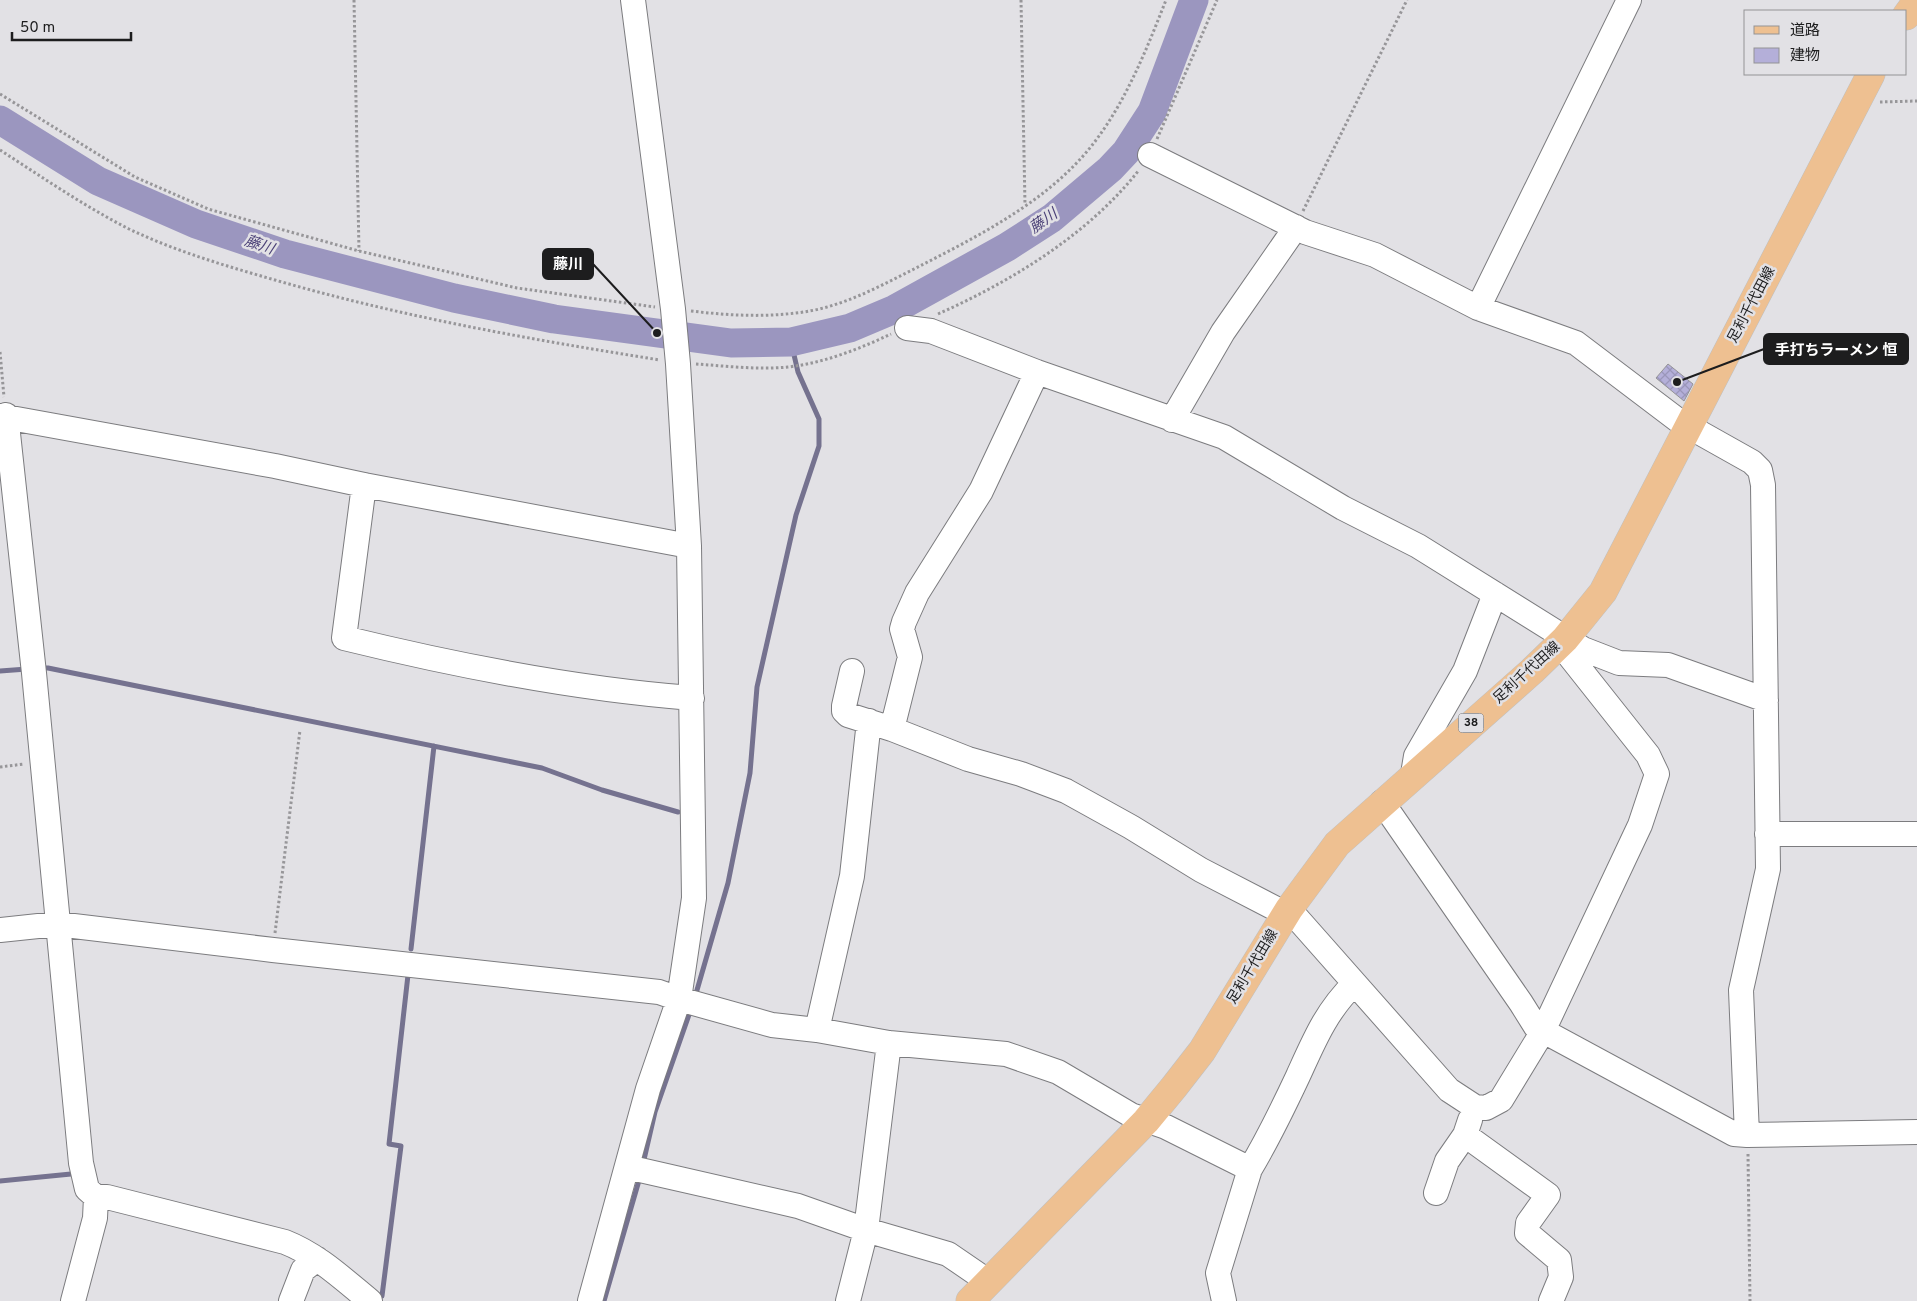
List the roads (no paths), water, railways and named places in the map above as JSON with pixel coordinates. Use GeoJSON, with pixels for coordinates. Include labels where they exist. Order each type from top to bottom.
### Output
{"type":"FeatureCollection","features":[{"type":"Feature","properties":{"kind":"main road"},"geometry":{"type":"LineString","coordinates":[[1907,15],[1917,1]]}},
{"type":"Feature","properties":{"kind":"main road","name":"足利千代田線"},"geometry":{"type":"LineString","coordinates":[[970,1301],[1146,1121],[1202,1050],[1287,911],[1337,844],[1562,642],[1603,592],[1871,75]]}},
{"type":"Feature","properties":{"kind":"street"},"geometry":{"type":"LineString","coordinates":[[590,1301],[648,1089],[679,999],[694,898],[689,546],[678,361],[633,0]]}},
{"type":"Feature","properties":{"kind":"street"},"geometry":{"type":"LineString","coordinates":[[1478,308],[1629,0]]}},
{"type":"Feature","properties":{"kind":"street"},"geometry":{"type":"LineString","coordinates":[[1150,155],[1296,227],[1396,264],[1478,308],[1576,343],[1689,426],[1752,462],[1760,470],[1763,485],[1768,869],[1741,990],[1747,1136]]}},
{"type":"Feature","properties":{"kind":"street"},"geometry":{"type":"LineString","coordinates":[[1172,420],[1222,332],[1296,227]]}},
{"type":"Feature","properties":{"kind":"street"},"geometry":{"type":"LineString","coordinates":[[852,671],[844,711],[968,759],[1021,774],[1066,791],[1131,827],[1201,870],[1287,911],[1449,1090],[1475,1107],[1486,1108],[1501,1100],[1543,1031],[1640,825],[1657,774],[1648,755],[1562,642],[1495,594],[1418,546],[1343,508],[1236,442],[1037,372],[931,331],[907,328]]}},
{"type":"Feature","properties":{"kind":"street"},"geometry":{"type":"LineString","coordinates":[[892,729],[910,657],[902,629],[904,622],[918,593],[981,491],[1037,372]]}},
{"type":"Feature","properties":{"kind":"street"},"geometry":{"type":"LineString","coordinates":[[370,1301],[317,1259],[304,1250],[285,1242],[107,1197],[96,1197],[87,1189],[81,1164],[42,763],[3,416],[275,466],[364,486],[689,546]]}},
{"type":"Feature","properties":{"kind":"street"},"geometry":{"type":"LineString","coordinates":[[364,486],[344,638],[428,658],[514,674],[645,694],[692,698]]}},
{"type":"Feature","properties":{"kind":"street"},"geometry":{"type":"LineString","coordinates":[[1413,774],[1416,756],[1465,671],[1495,594]]}},
{"type":"Feature","properties":{"kind":"street"},"geometry":{"type":"LineString","coordinates":[[1562,642],[1619,663],[1668,665],[1766,700]]}},
{"type":"Feature","properties":{"kind":"street"},"geometry":{"type":"LineString","coordinates":[[818,1030],[852,876],[869,721]]}},
{"type":"Feature","properties":{"kind":"street"},"geometry":{"type":"LineString","coordinates":[[1382,802],[1521,1003],[1536,1028],[1734,1134],[1747,1136],[1917,1132]]}},
{"type":"Feature","properties":{"kind":"street"},"geometry":{"type":"LineString","coordinates":[[1767,834],[1917,834]]}},
{"type":"Feature","properties":{"kind":"street"},"geometry":{"type":"LineString","coordinates":[[0,930],[57,924],[273,950],[659,992],[772,1025],[818,1030],[890,1043],[1006,1054],[1058,1072],[1146,1121],[1166,1127],[1250,1169]]}},
{"type":"Feature","properties":{"kind":"street"},"geometry":{"type":"LineString","coordinates":[[1224,1301],[1218,1273],[1250,1169],[1268,1139],[1323,1024],[1337,1000],[1354,984]]}},
{"type":"Feature","properties":{"kind":"street"},"geometry":{"type":"LineString","coordinates":[[848,1301],[866,1230],[890,1043]]}},
{"type":"Feature","properties":{"kind":"street"},"geometry":{"type":"LineString","coordinates":[[1436,1193],[1447,1161],[1465,1135],[1475,1107]]}},
{"type":"Feature","properties":{"kind":"street"},"geometry":{"type":"LineString","coordinates":[[1465,1135],[1548,1195],[1528,1223],[1527,1233],[1559,1260],[1562,1277],[1551,1301]]}},
{"type":"Feature","properties":{"kind":"street"},"geometry":{"type":"LineString","coordinates":[[627,1167],[798,1206],[866,1230],[948,1254],[989,1282]]}},
{"type":"Feature","properties":{"kind":"street"},"geometry":{"type":"LineString","coordinates":[[73,1301],[95,1218],[96,1197]]}},
{"type":"Feature","properties":{"kind":"street"},"geometry":{"type":"LineString","coordinates":[[291,1301],[302,1270],[317,1259]]}},
{"type":"Feature","properties":{"kind":"waterway","name":"藤川"},"geometry":{"type":"LineString","coordinates":[[0,120],[98,181],[196,224],[285,254],[454,298],[554,319],[731,343],[791,342],[850,328],[895,309],[1007,247],[1052,218],[1110,169],[1126,152],[1152,112],[1194,0]]}},
{"type":"Feature","properties":{"kind":"waterway"},"geometry":{"type":"LineString","coordinates":[[695,997],[728,883],[750,773],[757,687],[796,515],[819,446],[819,419],[798,372],[791,342]]}},
{"type":"Feature","properties":{"kind":"waterway"},"geometry":{"type":"LineString","coordinates":[[41,668],[542,768],[602,790],[678,812]]}},
{"type":"Feature","properties":{"kind":"waterway"},"geometry":{"type":"LineString","coordinates":[[0,671],[27,669]]}},
{"type":"Feature","properties":{"kind":"waterway"},"geometry":{"type":"LineString","coordinates":[[411,949],[434,746]]}},
{"type":"Feature","properties":{"kind":"waterway"},"geometry":{"type":"LineString","coordinates":[[382,1296],[401,1146],[389,1144],[408,975]]}},
{"type":"Feature","properties":{"kind":"waterway"},"geometry":{"type":"LineString","coordinates":[[643,1164],[655,1112],[691,1009]]}},
{"type":"Feature","properties":{"kind":"waterway"},"geometry":{"type":"LineString","coordinates":[[0,1181],[71,1174]]}},
{"type":"Feature","properties":{"kind":"waterway"},"geometry":{"type":"LineString","coordinates":[[604,1301],[640,1177]]}},
{"type":"Feature","properties":{"kind":"place","name":"藤川"},"geometry":{"type":"Point","coordinates":[657,333]}},
{"type":"Feature","properties":{"kind":"place","name":"手打ちラーメン 恒"},"geometry":{"type":"Point","coordinates":[1677,382]}}]}
